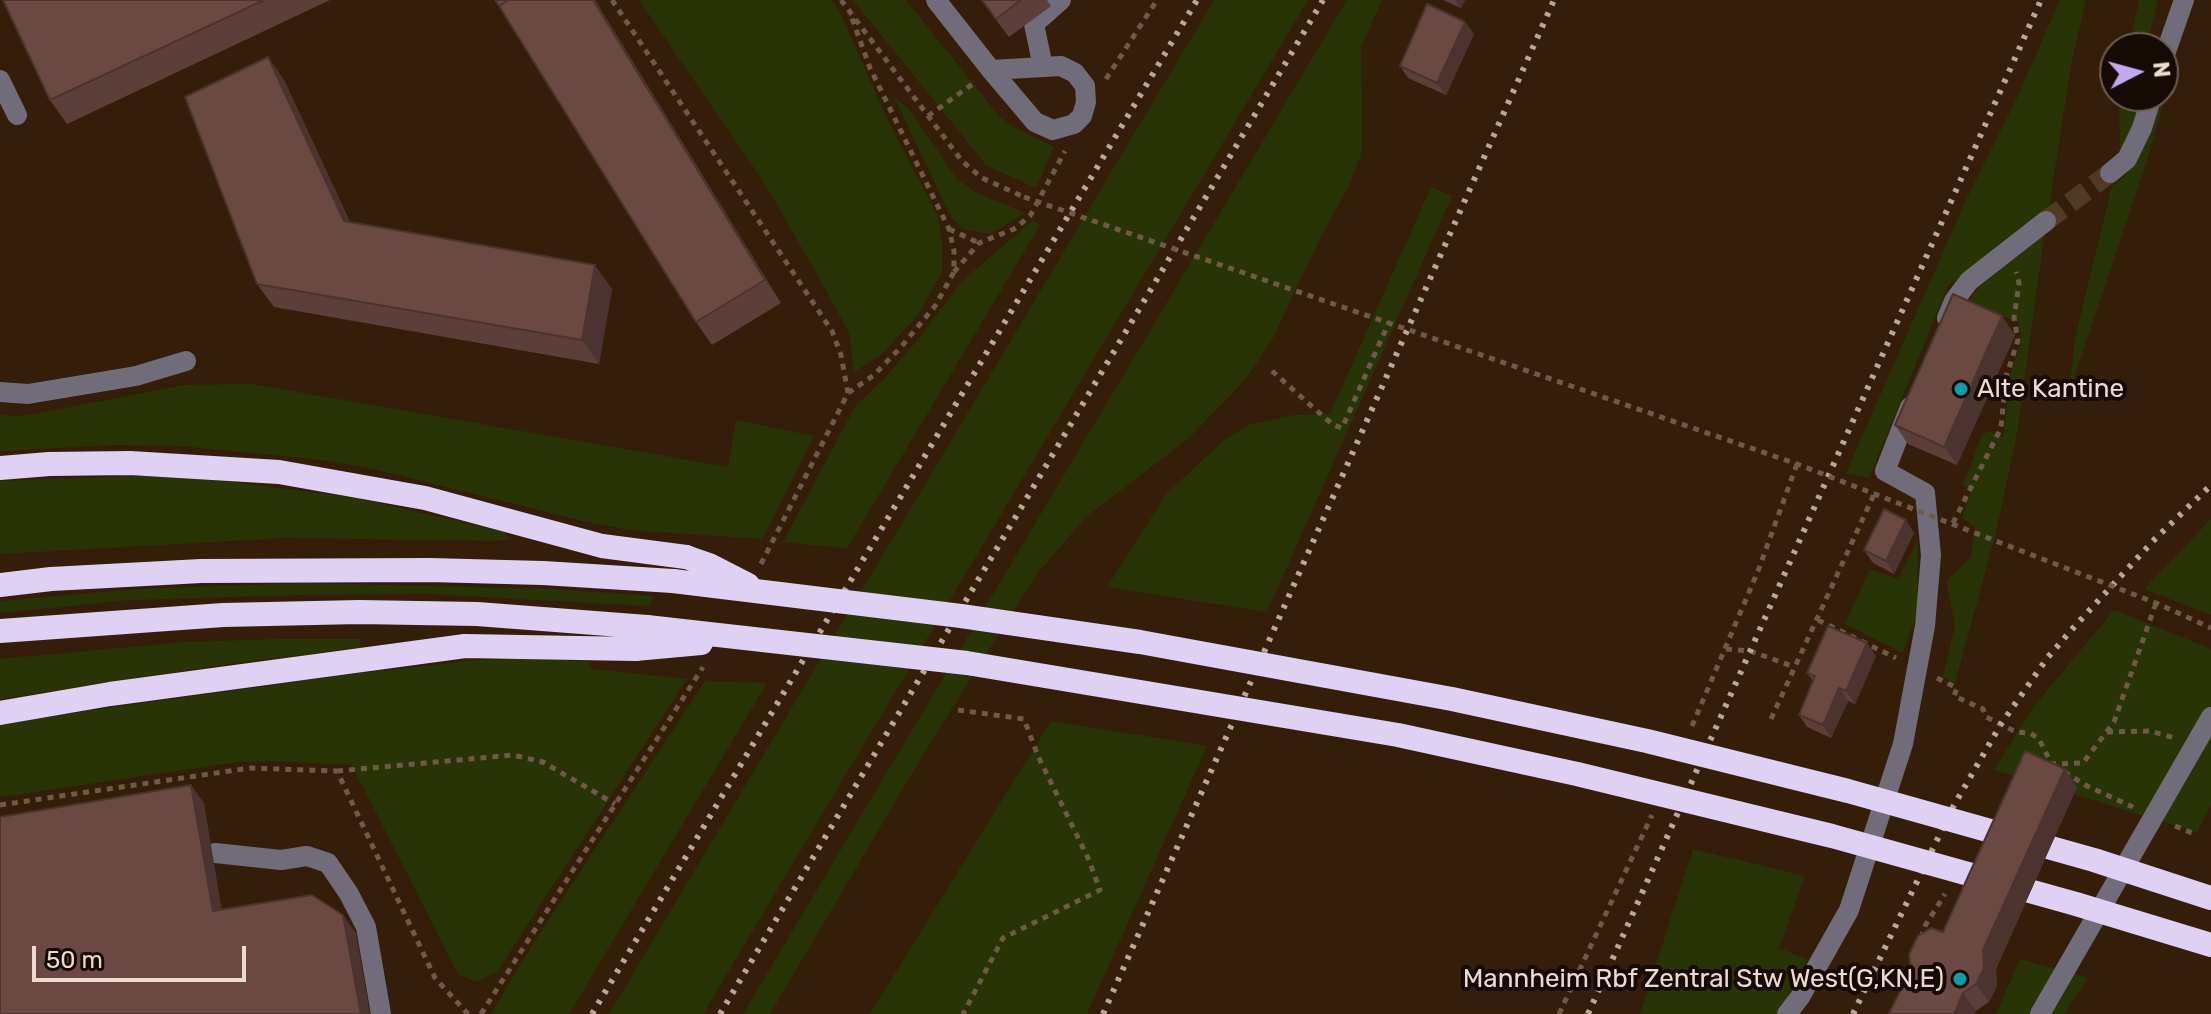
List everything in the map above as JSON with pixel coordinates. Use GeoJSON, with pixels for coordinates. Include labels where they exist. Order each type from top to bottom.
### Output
{"type":"FeatureCollection","features":[{"type":"Feature","properties":{"kind":"highway"},"geometry":{"type":"LineString","coordinates":[[0,468],[130,463],[279,472],[336,480],[425,498],[602,546],[686,557],[760,583]]}},
{"type":"Feature","properties":{"kind":"highway"},"geometry":{"type":"LineString","coordinates":[[0,585],[135,574],[261,570],[430,570],[760,583],[1140,642],[1452,699],[1647,741],[1848,791],[2094,860],[2211,898]]}},
{"type":"Feature","properties":{"kind":"highway"},"geometry":{"type":"LineString","coordinates":[[0,631],[179,617],[359,612],[492,615],[641,638]]}},
{"type":"Feature","properties":{"kind":"highway"},"geometry":{"type":"LineString","coordinates":[[0,713],[110,694],[465,646],[641,638],[747,638],[967,663],[1398,735],[1577,774],[1832,836],[2211,945]]}},
{"type":"Feature","properties":{"kind":"street"},"geometry":{"type":"LineString","coordinates":[[936,0],[991,70],[1035,122],[1053,130],[1074,124],[1082,116],[1086,102],[1085,86],[1075,73],[1061,66],[991,70]]}},
{"type":"Feature","properties":{"kind":"street"},"geometry":{"type":"LineString","coordinates":[[1043,67],[1034,24],[1061,0]]}},
{"type":"Feature","properties":{"kind":"street"},"geometry":{"type":"LineString","coordinates":[[2173,32],[2184,0]]}},
{"type":"Feature","properties":{"kind":"street"},"geometry":{"type":"LineString","coordinates":[[0,80],[17,115]]}},
{"type":"Feature","properties":{"kind":"street"},"geometry":{"type":"LineString","coordinates":[[2110,173],[2127,159],[2147,112]]}},
{"type":"Feature","properties":{"kind":"street"},"geometry":{"type":"LineString","coordinates":[[1936,343],[1954,301],[1969,281],[2046,221]]}},
{"type":"Feature","properties":{"kind":"street"},"geometry":{"type":"LineString","coordinates":[[0,392],[28,394],[136,376],[186,361]]}},
{"type":"Feature","properties":{"kind":"street"},"geometry":{"type":"LineString","coordinates":[[1787,1014],[1800,997],[1849,910],[1903,744],[1925,626],[1931,555],[1925,493],[1885,471],[1919,386]]}},
{"type":"Feature","properties":{"kind":"street"},"geometry":{"type":"LineString","coordinates":[[2040,1014],[2211,717]]}},
{"type":"Feature","properties":{"kind":"street"},"geometry":{"type":"LineString","coordinates":[[215,853],[281,860],[307,856],[328,863],[366,927],[381,1014]]}},
{"type":"Feature","properties":{"kind":"path"},"geometry":{"type":"LineString","coordinates":[[612,0],[832,331],[841,355],[848,393]]}},
{"type":"Feature","properties":{"kind":"path"},"geometry":{"type":"LineString","coordinates":[[841,0],[962,161],[982,178],[1024,197],[1797,464],[2156,603],[2211,628]]}},
{"type":"Feature","properties":{"kind":"path"},"geometry":{"type":"LineString","coordinates":[[760,583],[786,518],[848,393],[874,375],[935,306],[954,272],[954,251],[949,229],[870,68],[849,10]]}},
{"type":"Feature","properties":{"kind":"path"},"geometry":{"type":"LineString","coordinates":[[928,116],[991,70]]}},
{"type":"Feature","properties":{"kind":"path"},"geometry":{"type":"LineString","coordinates":[[949,229],[979,243]]}},
{"type":"Feature","properties":{"kind":"path"},"geometry":{"type":"LineString","coordinates":[[1952,524],[2001,428],[2006,377],[2018,340],[2014,318],[2019,283],[2009,249]]}},
{"type":"Feature","properties":{"kind":"path"},"geometry":{"type":"LineString","coordinates":[[1272,371],[1333,425],[1342,428],[1389,322]]}},
{"type":"Feature","properties":{"kind":"path"},"geometry":{"type":"LineString","coordinates":[[2004,324],[2016,330]]}},
{"type":"Feature","properties":{"kind":"path"},"geometry":{"type":"LineString","coordinates":[[1758,571],[1797,464]]}},
{"type":"Feature","properties":{"kind":"path"},"geometry":{"type":"LineString","coordinates":[[1771,719],[1885,471]]}},
{"type":"Feature","properties":{"kind":"path"},"geometry":{"type":"LineString","coordinates":[[2114,722],[2156,603]]}},
{"type":"Feature","properties":{"kind":"path"},"geometry":{"type":"LineString","coordinates":[[1818,620],[1957,688],[1954,696],[1983,709],[1986,717],[2016,732],[2030,733],[2039,739],[2050,764],[2087,786],[2197,835]]}},
{"type":"Feature","properties":{"kind":"path"},"geometry":{"type":"LineString","coordinates":[[1726,649],[1750,651],[1795,667]]}},
{"type":"Feature","properties":{"kind":"path"},"geometry":{"type":"LineString","coordinates":[[481,1014],[709,656]]}},
{"type":"Feature","properties":{"kind":"path"},"geometry":{"type":"LineString","coordinates":[[958,710],[1024,719],[1100,890],[1003,938],[963,1014]]}},
{"type":"Feature","properties":{"kind":"path"},"geometry":{"type":"LineString","coordinates":[[2107,732],[2150,731],[2195,744]]}},
{"type":"Feature","properties":{"kind":"path"},"geometry":{"type":"LineString","coordinates":[[337,771],[513,755],[543,762],[615,804]]}},
{"type":"Feature","properties":{"kind":"green space"},"geometry":{"type":"Polygon","coordinates":[[[639,0],[831,0],[839,10],[886,117],[938,216],[942,242],[942,272],[918,315],[882,354],[854,372],[849,332],[765,184],[639,0]]]}},
{"type":"Feature","properties":{"kind":"green space"},"geometry":{"type":"Polygon","coordinates":[[[853,0],[906,0],[999,116],[1054,147],[1036,188],[986,165],[853,0]]]}},
{"type":"Feature","properties":{"kind":"green space"},"geometry":{"type":"Polygon","coordinates":[[[1214,0],[1308,0],[703,1014],[609,1014],[1214,0]]]}},
{"type":"Feature","properties":{"kind":"green space"},"geometry":{"type":"Polygon","coordinates":[[[1347,0],[1382,0],[1361,47],[1362,151],[1349,186],[1322,234],[1272,340],[1245,380],[1189,438],[1086,517],[1036,575],[921,758],[770,1014],[743,1014],[1347,0]]]}},
{"type":"Feature","properties":{"kind":"green space"},"geometry":{"type":"Polygon","coordinates":[[[2060,0],[2086,0],[2072,60],[2048,213],[1948,286],[1869,478],[1846,473],[1966,200],[2017,98],[2060,0]]]}},
{"type":"Feature","properties":{"kind":"green space"},"geometry":{"type":"Polygon","coordinates":[[[2139,0],[2158,0],[2150,32],[2132,32],[2139,0]]]}},
{"type":"Feature","properties":{"kind":"green space"},"geometry":{"type":"Polygon","coordinates":[[[894,97],[909,109],[957,179],[977,193],[1025,213],[991,234],[962,229],[950,215],[894,97]]]}},
{"type":"Feature","properties":{"kind":"green space"},"geometry":{"type":"Polygon","coordinates":[[[2119,112],[2140,112],[2134,132],[2120,150],[2119,112]]]}},
{"type":"Feature","properties":{"kind":"green space"},"geometry":{"type":"Polygon","coordinates":[[[2157,112],[2161,112],[2069,393],[2075,338],[2112,186],[2125,176],[2143,147],[2157,112]]]}},
{"type":"Feature","properties":{"kind":"green space"},"geometry":{"type":"Polygon","coordinates":[[[1431,187],[1452,196],[1267,612],[1107,587],[1167,493],[1222,442],[1248,425],[1294,415],[1330,414],[1431,187]]]}},
{"type":"Feature","properties":{"kind":"green space"},"geometry":{"type":"Polygon","coordinates":[[[1032,221],[1040,225],[847,548],[783,542],[856,405],[915,343],[961,282],[1032,221]]]}},
{"type":"Feature","properties":{"kind":"green space"},"geometry":{"type":"Polygon","coordinates":[[[2045,230],[2016,439],[1995,536],[1955,683],[1943,677],[1955,625],[1946,581],[1971,557],[1975,527],[1962,518],[1972,490],[1963,485],[1982,435],[1989,431],[2004,437],[2009,379],[2022,340],[2018,322],[1968,302],[1979,287],[2045,230]]]}},
{"type":"Feature","properties":{"kind":"green space"},"geometry":{"type":"Polygon","coordinates":[[[251,384],[728,467],[736,420],[814,436],[762,539],[629,530],[365,467],[313,459],[181,446],[114,445],[0,451],[0,415],[24,416],[184,385],[251,384]]]}},
{"type":"Feature","properties":{"kind":"green space"},"geometry":{"type":"Polygon","coordinates":[[[142,476],[215,480],[356,498],[504,532],[510,539],[284,538],[0,554],[0,481],[142,476]]]}},
{"type":"Feature","properties":{"kind":"green space"},"geometry":{"type":"Polygon","coordinates":[[[2211,519],[2211,615],[2144,589],[2211,519]]]}},
{"type":"Feature","properties":{"kind":"green space"},"geometry":{"type":"Polygon","coordinates":[[[1918,539],[1917,614],[1903,653],[1845,624],[1870,569],[1898,579],[1918,539]]]}},
{"type":"Feature","properties":{"kind":"green space"},"geometry":{"type":"Polygon","coordinates":[[[303,583],[553,589],[654,596],[649,606],[428,594],[303,595],[129,600],[0,613],[0,601],[139,589],[303,583]]]}},
{"type":"Feature","properties":{"kind":"green space"},"geometry":{"type":"Polygon","coordinates":[[[2114,610],[2211,649],[2211,805],[2197,832],[1994,770],[2035,705],[2114,610]]]}},
{"type":"Feature","properties":{"kind":"green space"},"geometry":{"type":"Polygon","coordinates":[[[360,639],[361,647],[0,699],[0,659],[185,642],[360,639]]]}},
{"type":"Feature","properties":{"kind":"green space"},"geometry":{"type":"Polygon","coordinates":[[[531,658],[590,662],[591,669],[687,679],[497,972],[475,982],[458,974],[352,765],[238,762],[0,797],[0,725],[353,674],[477,660],[531,658]]]}},
{"type":"Feature","properties":{"kind":"green space"},"geometry":{"type":"Polygon","coordinates":[[[705,681],[767,683],[569,1014],[491,1014],[531,947],[705,681]]]}},
{"type":"Feature","properties":{"kind":"green space"},"geometry":{"type":"Polygon","coordinates":[[[1051,721],[1207,746],[1087,1014],[870,1014],[1051,721]]]}},
{"type":"Feature","properties":{"kind":"green space"},"geometry":{"type":"Polygon","coordinates":[[[1693,849],[1805,876],[1779,948],[1808,960],[1778,1014],[1640,1014],[1693,849]]]}},
{"type":"Feature","properties":{"kind":"green space"},"geometry":{"type":"Polygon","coordinates":[[[2020,959],[2088,978],[2064,1014],[1996,1014],[2020,959]]]}},
{"type":"Feature","properties":{"kind":"building"},"geometry":{"type":"Polygon","coordinates":[[[3,0],[264,0],[50,100],[3,0]]]}},
{"type":"Feature","properties":{"kind":"building"},"geometry":{"type":"Polygon","coordinates":[[[508,0],[593,0],[765,280],[696,322],[499,6],[508,0]]]}},
{"type":"Feature","properties":{"kind":"building"},"geometry":{"type":"Polygon","coordinates":[[[982,0],[1021,0],[996,19],[982,0]]]}},
{"type":"Feature","properties":{"kind":"building"},"geometry":{"type":"Polygon","coordinates":[[[1427,4],[1465,22],[1437,83],[1400,66],[1427,4]]]}},
{"type":"Feature","properties":{"kind":"building"},"geometry":{"type":"Polygon","coordinates":[[[268,57],[344,221],[595,265],[582,340],[257,284],[185,97],[268,57]]]}},
{"type":"Feature","properties":{"kind":"building"},"geometry":{"type":"Polygon","coordinates":[[[1953,294],[2002,316],[1944,447],[1895,425],[1953,294]]]}},
{"type":"Feature","properties":{"kind":"building"},"geometry":{"type":"Polygon","coordinates":[[[1884,509],[1906,520],[1886,561],[1864,550],[1884,509]]]}},
{"type":"Feature","properties":{"kind":"building"},"geometry":{"type":"Polygon","coordinates":[[[1828,626],[1867,643],[1846,691],[1839,688],[1823,725],[1799,715],[1815,676],[1807,673],[1828,626]]]}},
{"type":"Feature","properties":{"kind":"building"},"geometry":{"type":"Polygon","coordinates":[[[2025,751],[2065,769],[1983,950],[1984,968],[1976,984],[1963,993],[1954,1014],[1889,1014],[1911,969],[1909,954],[1918,936],[1931,928],[1943,932],[2025,751]]]}},
{"type":"Feature","properties":{"kind":"building"},"geometry":{"type":"Polygon","coordinates":[[[191,785],[213,911],[312,895],[343,915],[361,1014],[0,1014],[0,817],[191,785]]]}},
{"type":"Feature","properties":{"kind":"tunnel"},"geometry":{"type":"LineString","coordinates":[[2046,221],[2110,173]]}},
{"type":"Feature","properties":{"kind":"railway"},"geometry":{"type":"LineString","coordinates":[[592,1014],[1197,0]]}},
{"type":"Feature","properties":{"kind":"railway"},"geometry":{"type":"LineString","coordinates":[[720,1014],[1323,0]]}},
{"type":"Feature","properties":{"kind":"railway"},"geometry":{"type":"LineString","coordinates":[[1103,1014],[1554,0]]}},
{"type":"Feature","properties":{"kind":"railway"},"geometry":{"type":"LineString","coordinates":[[1588,1014],[2041,0]]}},
{"type":"Feature","properties":{"kind":"railway"},"geometry":{"type":"LineString","coordinates":[[1853,1014],[1953,807],[2001,724],[2048,657],[2075,626],[2154,540],[2211,485]]}},
{"type":"Feature","properties":{"kind":"place","name":"Alte Kantine"},"geometry":{"type":"Point","coordinates":[1961,389]}},
{"type":"Feature","properties":{"kind":"place","name":"Mannheim Rbf Zentral Stw West(G,KN,E)"},"geometry":{"type":"Point","coordinates":[1960,979]}}]}
